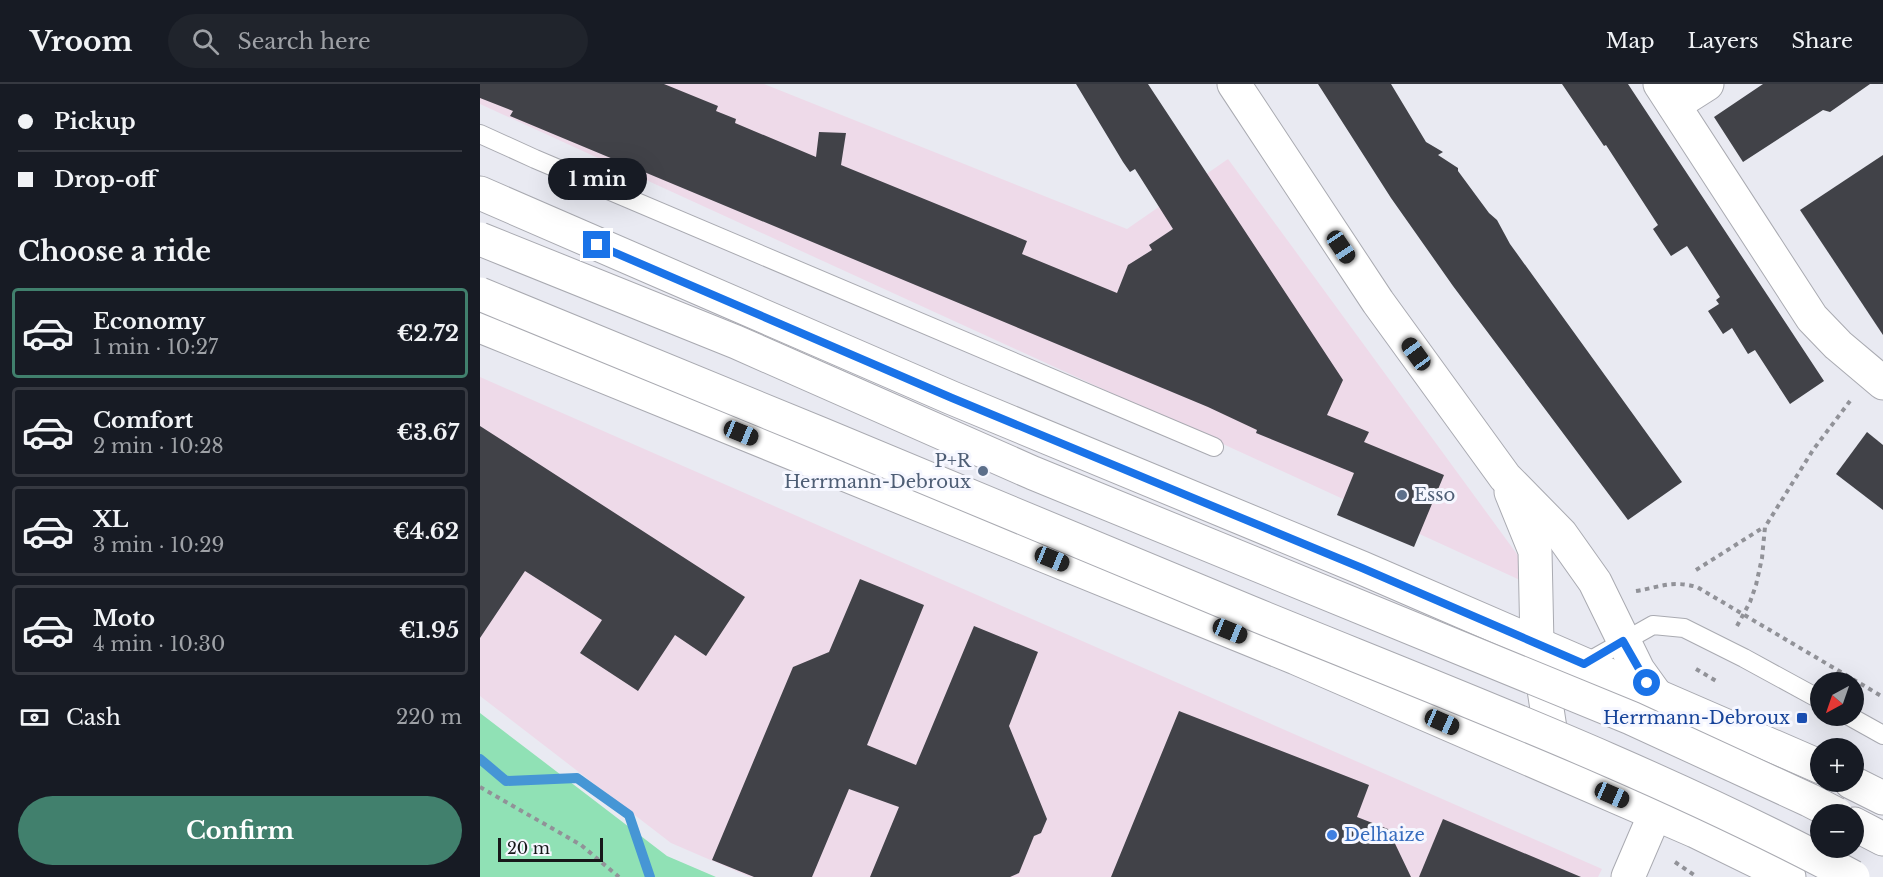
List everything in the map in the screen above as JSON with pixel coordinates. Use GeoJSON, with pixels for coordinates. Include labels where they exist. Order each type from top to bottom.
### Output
{"type":"FeatureCollection","features":[{"type":"Feature","properties":{"kind":"main road"},"geometry":{"type":"LineString","coordinates":[[1234,84],[1377,302],[1505,477],[1561,534],[1595,582],[1638,670],[1656,695]]}},
{"type":"Feature","properties":{"kind":"main road"},"geometry":{"type":"LineString","coordinates":[[1707,84],[1667,95],[1812,318],[1838,345],[1869,389]]}},
{"type":"Feature","properties":{"kind":"main road"},"geometry":{"type":"LineString","coordinates":[[480,193],[952,398],[1362,568],[1810,762]]}},
{"type":"Feature","properties":{"kind":"main road"},"geometry":{"type":"LineString","coordinates":[[480,239],[736,342],[1033,473],[1631,718],[1817,804]]}},
{"type":"Feature","properties":{"kind":"main road"},"geometry":{"type":"LineString","coordinates":[[480,294],[1613,761],[1789,843],[1852,877]]}},
{"type":"Feature","properties":{"kind":"main road"},"geometry":{"type":"LineString","coordinates":[[480,326],[1296,658],[1655,814],[1789,877]]}},
{"type":"Feature","properties":{"kind":"main road"},"geometry":{"type":"LineString","coordinates":[[1505,477],[1535,551],[1537,644],[1556,771]]}},
{"type":"Feature","properties":{"kind":"main road"},"geometry":{"type":"LineString","coordinates":[[1864,788],[1883,798]]}},
{"type":"Feature","properties":{"kind":"main road"},"geometry":{"type":"LineString","coordinates":[[1628,877],[1655,814]]}},
{"type":"Feature","properties":{"kind":"main road"},"geometry":{"type":"LineString","coordinates":[[1864,829],[1883,839]]}},
{"type":"Feature","properties":{"kind":"lane"},"geometry":{"type":"LineString","coordinates":[[480,134],[1214,447]]}},
{"type":"Feature","properties":{"kind":"lane"},"geometry":{"type":"LineString","coordinates":[[1584,664],[1653,625],[1684,628],[1744,657],[1810,694]]}},
{"type":"Feature","properties":{"kind":"lane"},"geometry":{"type":"LineString","coordinates":[[1864,725],[1883,735]]}},
{"type":"Feature","properties":{"kind":"path"},"geometry":{"type":"LineString","coordinates":[[1696,570],[1765,527],[1813,450],[1869,389]]}},
{"type":"Feature","properties":{"kind":"path"},"geometry":{"type":"LineString","coordinates":[[1743,614],[1750,602],[1762,558],[1765,527]]}},
{"type":"Feature","properties":{"kind":"path"},"geometry":{"type":"LineString","coordinates":[[1595,582],[1612,590],[1631,592],[1656,588],[1668,583],[1697,587],[1883,697]]}},
{"type":"Feature","properties":{"kind":"path"},"geometry":{"type":"LineString","coordinates":[[1691,679],[1699,664]]}},
{"type":"Feature","properties":{"kind":"path"},"geometry":{"type":"LineString","coordinates":[[480,787],[580,845],[619,877]]}},
{"type":"Feature","properties":{"kind":"path"},"geometry":{"type":"LineString","coordinates":[[1666,857],[1696,877]]}},
{"type":"Feature","properties":{"kind":"shaded area"},"geometry":{"type":"Polygon","coordinates":[[[480,84],[764,84],[1127,229],[1228,159],[1544,591],[480,104],[480,84]]]}},
{"type":"Feature","properties":{"kind":"shaded area"},"geometry":{"type":"Polygon","coordinates":[[[480,377],[1602,869],[1598,877],[750,877],[671,843],[480,696],[480,377]]]}},
{"type":"Feature","properties":{"kind":"green space"},"geometry":{"type":"Polygon","coordinates":[[[480,713],[667,856],[716,877],[480,877],[480,713]]]}},
{"type":"Feature","properties":{"kind":"building"},"geometry":{"type":"Polygon","coordinates":[[[480,84],[664,84],[718,106],[716,111],[736,119],[735,123],[816,157],[819,132],[846,133],[841,165],[1027,241],[1022,254],[1117,293],[1128,265],[1152,250],[1149,245],[1173,229],[1135,169],[1130,172],[1123,162],[1076,84],[1148,84],[1343,380],[1327,415],[1369,432],[1364,442],[1444,475],[1414,547],[1337,515],[1354,473],[1256,433],[1257,430],[1208,407],[510,116],[513,111],[480,98],[480,84]]]}},
{"type":"Feature","properties":{"kind":"building"},"geometry":{"type":"Polygon","coordinates":[[[1318,84],[1391,84],[1426,142],[1443,152],[1438,155],[1458,168],[1489,213],[1497,220],[1510,244],[1682,482],[1628,520],[1453,286],[1391,198],[1318,84]]]}},
{"type":"Feature","properties":{"kind":"building"},"geometry":{"type":"Polygon","coordinates":[[[1562,84],[1628,84],[1824,381],[1790,404],[1755,350],[1748,354],[1732,328],[1723,334],[1708,311],[1719,304],[1716,300],[1720,297],[1687,246],[1671,256],[1653,229],[1658,225],[1606,145],[1604,146],[1562,84]]]}},
{"type":"Feature","properties":{"kind":"building"},"geometry":{"type":"Polygon","coordinates":[[[1763,84],[1870,84],[1830,112],[1823,110],[1743,162],[1714,117],[1763,84]]]}},
{"type":"Feature","properties":{"kind":"building"},"geometry":{"type":"Polygon","coordinates":[[[1883,155],[1883,335],[1800,210],[1883,155]]]}},
{"type":"Feature","properties":{"kind":"building"},"geometry":{"type":"Polygon","coordinates":[[[480,426],[745,597],[706,656],[675,635],[638,691],[580,653],[602,620],[525,571],[480,638],[480,426]]]}},
{"type":"Feature","properties":{"kind":"building"},"geometry":{"type":"Polygon","coordinates":[[[1867,432],[1883,445],[1883,510],[1836,474],[1867,432]]]}},
{"type":"Feature","properties":{"kind":"building"},"geometry":{"type":"Polygon","coordinates":[[[860,579],[924,605],[867,745],[916,765],[974,626],[1038,652],[1009,726],[1047,819],[1041,833],[1034,836],[1019,873],[1010,877],[870,877],[899,807],[849,789],[812,877],[754,877],[712,860],[793,667],[829,652],[860,579]]]}},
{"type":"Feature","properties":{"kind":"building"},"geometry":{"type":"Polygon","coordinates":[[[1179,711],[1369,785],[1357,817],[1388,829],[1411,877],[1111,877],[1179,711]]]}},
{"type":"Feature","properties":{"kind":"building"},"geometry":{"type":"Polygon","coordinates":[[[1443,819],[1581,877],[1419,877],[1443,819]]]}},
{"type":"Feature","properties":{"kind":"waterway"},"geometry":{"type":"LineString","coordinates":[[480,759],[506,781],[577,778],[629,815],[650,877]]}},
{"type":"Feature","properties":{"kind":"place","name":"P+R Herrmann-Debroux"},"geometry":{"type":"Point","coordinates":[983,471]}},
{"type":"Feature","properties":{"kind":"place","name":"Esso"},"geometry":{"type":"Point","coordinates":[1402,495]}},
{"type":"Feature","properties":{"kind":"place","name":"Herrmann-Debroux"},"geometry":{"type":"Point","coordinates":[1802,718]}},
{"type":"Feature","properties":{"kind":"place","name":"Delhaize"},"geometry":{"type":"Point","coordinates":[1332,835]}},
{"type":"Feature","properties":{"kind":"route"},"geometry":{"type":"LineString","coordinates":[[597,245],[952,398],[1362,568],[1584,664],[1623,641],[1647,683]]}}]}
